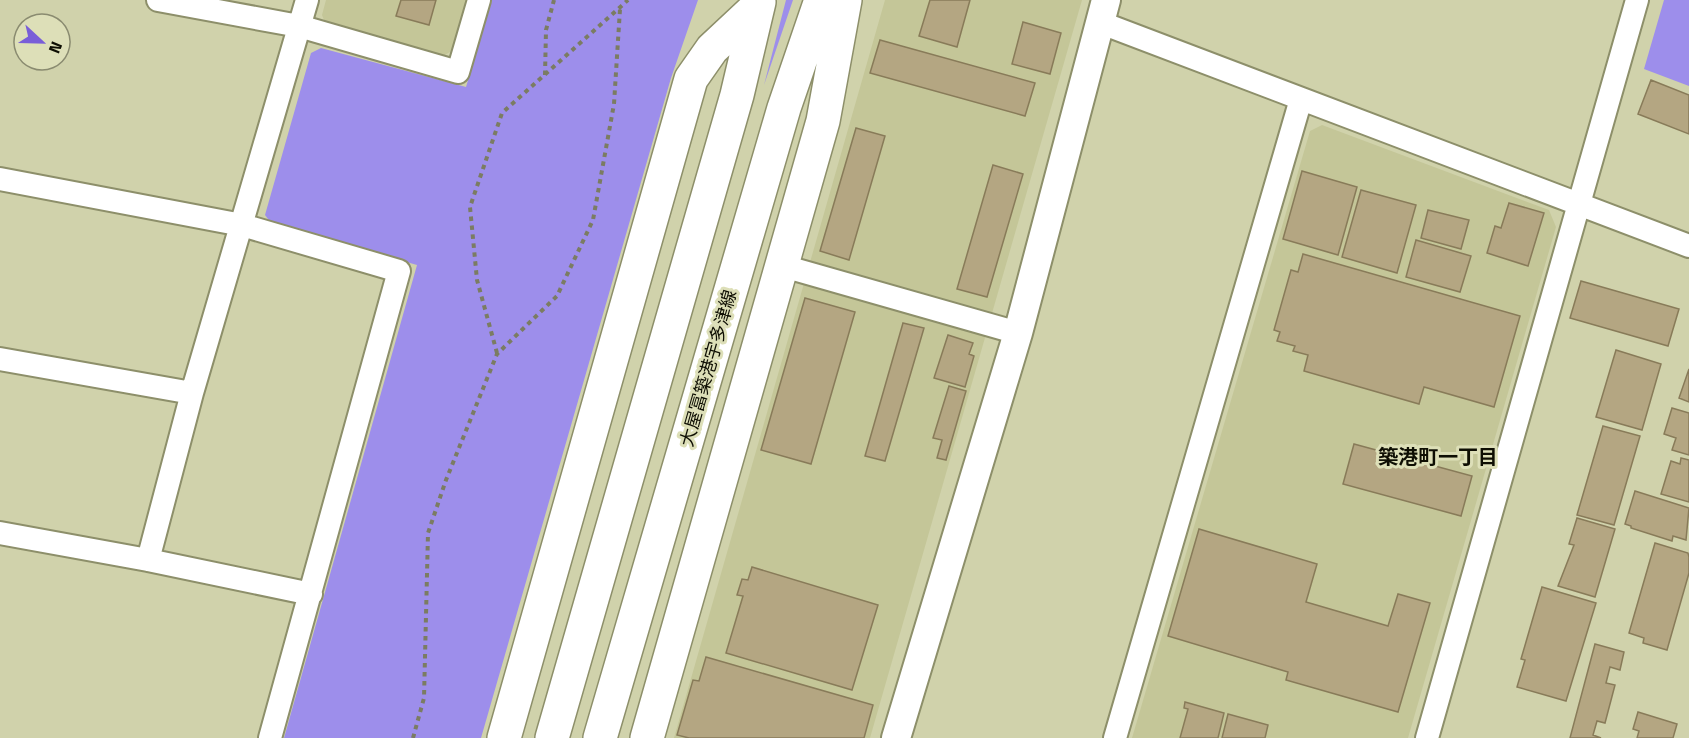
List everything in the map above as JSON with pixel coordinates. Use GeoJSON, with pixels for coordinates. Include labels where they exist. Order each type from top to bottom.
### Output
{"type":"FeatureCollection","features":[{"type":"Feature","properties":{"kind":"main road","name":"大屋冨築港宇多津線"},"geometry":{"type":"LineString","coordinates":[[600,738],[784,108],[821,0]]}},
{"type":"Feature","properties":{"kind":"main road"},"geometry":{"type":"LineString","coordinates":[[647,738],[823,121],[845,0]]}},
{"type":"Feature","properties":{"kind":"main road"},"geometry":{"type":"LineString","coordinates":[[552,738],[737,95],[758,3]]}},
{"type":"Feature","properties":{"kind":"main road"},"geometry":{"type":"LineString","coordinates":[[504,738],[691,79],[712,49],[758,3]]}},
{"type":"Feature","properties":{"kind":"street"},"geometry":{"type":"LineString","coordinates":[[158,0],[299,26],[458,72],[479,0]]}},
{"type":"Feature","properties":{"kind":"street"},"geometry":{"type":"LineString","coordinates":[[148,560],[192,393],[307,0]]}},
{"type":"Feature","properties":{"kind":"street"},"geometry":{"type":"LineString","coordinates":[[1427,738],[1637,0]]}},
{"type":"Feature","properties":{"kind":"street"},"geometry":{"type":"LineString","coordinates":[[896,738],[1018,333],[1103,11],[1301,99],[1689,246]]}},
{"type":"Feature","properties":{"kind":"street"},"geometry":{"type":"LineString","coordinates":[[1115,738],[1301,99]]}},
{"type":"Feature","properties":{"kind":"street"},"geometry":{"type":"LineString","coordinates":[[0,179],[242,225],[399,271],[270,738]]}},
{"type":"Feature","properties":{"kind":"street"},"geometry":{"type":"LineString","coordinates":[[783,266],[1018,333]]}},
{"type":"Feature","properties":{"kind":"street"},"geometry":{"type":"LineString","coordinates":[[0,359],[192,393]]}},
{"type":"Feature","properties":{"kind":"street"},"geometry":{"type":"LineString","coordinates":[[0,533],[148,560],[311,594]]}},
{"type":"Feature","properties":{"kind":"path"},"geometry":{"type":"LineString","coordinates":[[545,75],[546,30],[554,0]]}},
{"type":"Feature","properties":{"kind":"path"},"geometry":{"type":"LineString","coordinates":[[497,354],[477,280],[470,207],[502,113],[628,0]]}},
{"type":"Feature","properties":{"kind":"path"},"geometry":{"type":"LineString","coordinates":[[412,738],[424,698],[429,533],[446,480],[497,354],[556,296],[593,220],[614,104],[620,9]]}},
{"type":"Feature","properties":{"kind":"shaded area"},"geometry":{"type":"Polygon","coordinates":[[[326,0],[468,0],[452,51],[441,57],[326,25],[322,15],[326,0]]]}},
{"type":"Feature","properties":{"kind":"shaded area"},"geometry":{"type":"Polygon","coordinates":[[[492,0],[698,0],[671,78],[481,738],[284,738],[417,265],[271,223],[265,215],[311,53],[321,48],[466,87],[492,0]]]}},
{"type":"Feature","properties":{"kind":"shaded area"},"geometry":{"type":"Polygon","coordinates":[[[786,0],[793,0],[764,85],[786,0]]]}},
{"type":"Feature","properties":{"kind":"shaded area"},"geometry":{"type":"Polygon","coordinates":[[[885,0],[1082,0],[870,738],[674,738],[885,0]]]}},
{"type":"Feature","properties":{"kind":"shaded area"},"geometry":{"type":"Polygon","coordinates":[[[1664,0],[1689,0],[1689,86],[1644,69],[1664,0]]]}},
{"type":"Feature","properties":{"kind":"shaded area"},"geometry":{"type":"Polygon","coordinates":[[[1322,125],[1549,210],[1556,227],[1408,738],[1132,738],[1310,131],[1322,125]]]}},
{"type":"Feature","properties":{"kind":"building"},"geometry":{"type":"Polygon","coordinates":[[[401,0],[436,0],[429,25],[396,16],[401,0]]]}},
{"type":"Feature","properties":{"kind":"building"},"geometry":{"type":"Polygon","coordinates":[[[930,0],[970,0],[957,47],[919,36],[930,0]]]}},
{"type":"Feature","properties":{"kind":"building"},"geometry":{"type":"Polygon","coordinates":[[[1023,22],[1061,33],[1050,74],[1012,64],[1023,22]]]}},
{"type":"Feature","properties":{"kind":"building"},"geometry":{"type":"Polygon","coordinates":[[[880,40],[1035,83],[1025,116],[870,73],[880,40]]]}},
{"type":"Feature","properties":{"kind":"building"},"geometry":{"type":"Polygon","coordinates":[[[1651,80],[1689,95],[1689,134],[1638,114],[1651,80]]]}},
{"type":"Feature","properties":{"kind":"building"},"geometry":{"type":"Polygon","coordinates":[[[856,128],[885,136],[849,260],[820,251],[856,128]]]}},
{"type":"Feature","properties":{"kind":"building"},"geometry":{"type":"Polygon","coordinates":[[[993,165],[1023,174],[987,297],[957,289],[993,165]]]}},
{"type":"Feature","properties":{"kind":"building"},"geometry":{"type":"Polygon","coordinates":[[[1302,171],[1357,187],[1338,255],[1283,239],[1302,171]]]}},
{"type":"Feature","properties":{"kind":"building"},"geometry":{"type":"Polygon","coordinates":[[[1361,190],[1416,205],[1397,273],[1342,257],[1361,190]]]}},
{"type":"Feature","properties":{"kind":"building"},"geometry":{"type":"Polygon","coordinates":[[[1509,203],[1544,213],[1528,266],[1487,253],[1495,226],[1501,228],[1509,203]]]}},
{"type":"Feature","properties":{"kind":"building"},"geometry":{"type":"Polygon","coordinates":[[[1428,210],[1469,220],[1461,249],[1421,238],[1428,210]]]}},
{"type":"Feature","properties":{"kind":"building"},"geometry":{"type":"Polygon","coordinates":[[[1416,240],[1471,256],[1460,292],[1406,277],[1416,240]]]}},
{"type":"Feature","properties":{"kind":"building"},"geometry":{"type":"Polygon","coordinates":[[[1303,254],[1520,316],[1494,407],[1424,387],[1419,404],[1304,371],[1308,355],[1293,351],[1295,346],[1277,341],[1280,332],[1274,330],[1291,270],[1298,272],[1303,254]]]}},
{"type":"Feature","properties":{"kind":"building"},"geometry":{"type":"Polygon","coordinates":[[[1581,281],[1679,309],[1668,346],[1570,318],[1581,281]]]}},
{"type":"Feature","properties":{"kind":"building"},"geometry":{"type":"Polygon","coordinates":[[[805,298],[855,312],[811,464],[761,450],[805,298]]]}},
{"type":"Feature","properties":{"kind":"building"},"geometry":{"type":"Polygon","coordinates":[[[903,323],[924,328],[885,461],[865,456],[903,323]]]}},
{"type":"Feature","properties":{"kind":"building"},"geometry":{"type":"Polygon","coordinates":[[[948,335],[973,343],[969,354],[974,356],[965,387],[934,378],[948,335]]]}},
{"type":"Feature","properties":{"kind":"building"},"geometry":{"type":"Polygon","coordinates":[[[1616,350],[1661,364],[1642,430],[1596,417],[1616,350]]]}},
{"type":"Feature","properties":{"kind":"building"},"geometry":{"type":"Polygon","coordinates":[[[1689,369],[1689,402],[1679,398],[1689,369]]]}},
{"type":"Feature","properties":{"kind":"building"},"geometry":{"type":"Polygon","coordinates":[[[949,386],[966,391],[946,460],[937,458],[942,440],[933,438],[949,386]]]}},
{"type":"Feature","properties":{"kind":"building"},"geometry":{"type":"Polygon","coordinates":[[[1672,408],[1689,413],[1689,455],[1672,450],[1676,438],[1664,434],[1672,408]]]}},
{"type":"Feature","properties":{"kind":"building"},"geometry":{"type":"Polygon","coordinates":[[[1603,426],[1640,436],[1614,525],[1577,515],[1603,426]]]}},
{"type":"Feature","properties":{"kind":"building"},"geometry":{"type":"Polygon","coordinates":[[[1354,444],[1472,476],[1461,516],[1343,484],[1354,444]]]}},
{"type":"Feature","properties":{"kind":"building"},"geometry":{"type":"Polygon","coordinates":[[[1681,458],[1689,460],[1689,502],[1661,494],[1671,461],[1680,464],[1681,458]]]}},
{"type":"Feature","properties":{"kind":"building"},"geometry":{"type":"Polygon","coordinates":[[[1635,491],[1689,508],[1686,540],[1673,536],[1672,541],[1625,524],[1635,491]]]}},
{"type":"Feature","properties":{"kind":"building"},"geometry":{"type":"Polygon","coordinates":[[[1577,518],[1615,529],[1595,597],[1558,586],[1574,545],[1569,544],[1577,518]]]}},
{"type":"Feature","properties":{"kind":"building"},"geometry":{"type":"Polygon","coordinates":[[[1199,529],[1317,564],[1306,602],[1388,626],[1398,594],[1430,603],[1398,712],[1286,680],[1288,672],[1168,636],[1199,529]]]}},
{"type":"Feature","properties":{"kind":"building"},"geometry":{"type":"Polygon","coordinates":[[[1655,543],[1688,553],[1689,557],[1689,573],[1667,650],[1643,643],[1644,638],[1629,633],[1655,543]]]}},
{"type":"Feature","properties":{"kind":"building"},"geometry":{"type":"Polygon","coordinates":[[[752,567],[878,605],[852,690],[726,653],[743,596],[737,595],[742,579],[748,580],[752,567]]]}},
{"type":"Feature","properties":{"kind":"building"},"geometry":{"type":"Polygon","coordinates":[[[1542,587],[1596,603],[1566,701],[1517,687],[1525,660],[1521,659],[1542,587]]]}},
{"type":"Feature","properties":{"kind":"building"},"geometry":{"type":"Polygon","coordinates":[[[1595,644],[1624,652],[1620,670],[1610,667],[1606,683],[1615,685],[1605,723],[1597,721],[1593,735],[1601,738],[1570,738],[1595,644]]]}},
{"type":"Feature","properties":{"kind":"building"},"geometry":{"type":"Polygon","coordinates":[[[706,657],[873,705],[864,738],[689,738],[677,735],[693,680],[699,681],[706,657]]]}},
{"type":"Feature","properties":{"kind":"building"},"geometry":{"type":"Polygon","coordinates":[[[1185,702],[1224,713],[1218,738],[1180,738],[1188,709],[1184,708],[1185,702]]]}},
{"type":"Feature","properties":{"kind":"building"},"geometry":{"type":"Polygon","coordinates":[[[1638,712],[1677,724],[1673,738],[1637,738],[1639,731],[1633,729],[1638,712]]]}},
{"type":"Feature","properties":{"kind":"building"},"geometry":{"type":"Polygon","coordinates":[[[1228,714],[1268,725],[1265,738],[1222,738],[1228,714]]]}},
{"type":"Feature","properties":{"kind":"district","name":"築港町一丁目"},"geometry":{"type":"Point","coordinates":[1438,456]}}]}
